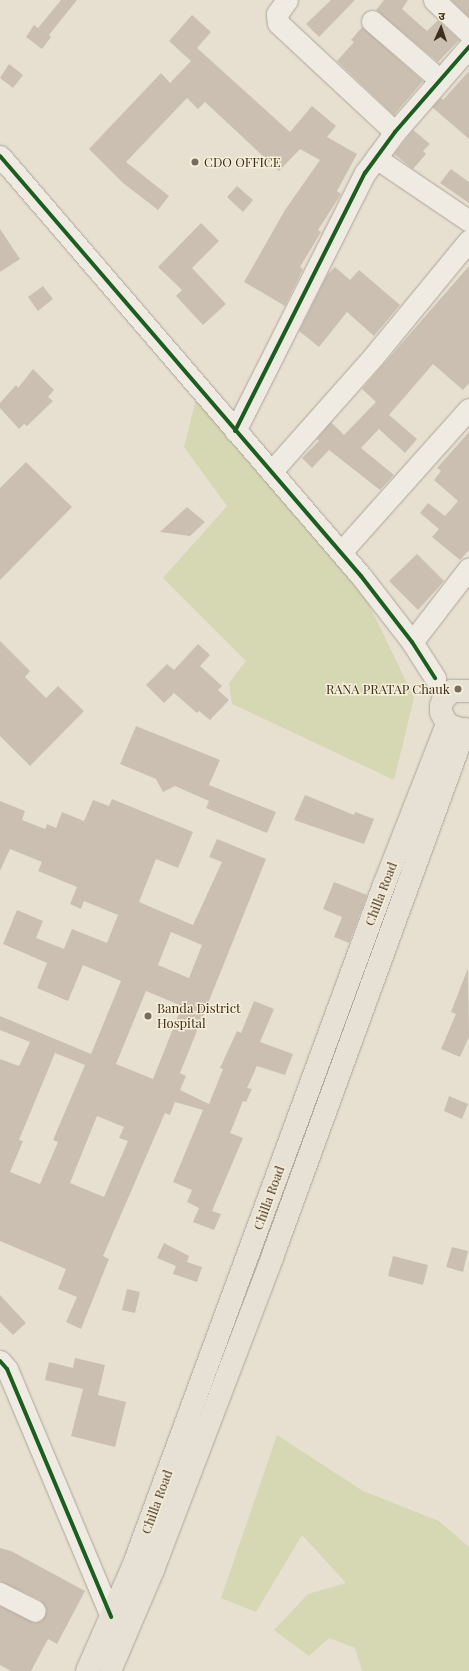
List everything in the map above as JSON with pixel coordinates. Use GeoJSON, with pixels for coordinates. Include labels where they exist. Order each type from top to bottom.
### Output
{"type":"FeatureCollection","features":[{"type":"Feature","properties":{"kind":"main road"},"geometry":{"type":"LineString","coordinates":[[110,1671],[153,1570],[330,1099],[460,726],[441,712],[460,691]]}},
{"type":"Feature","properties":{"kind":"main road","name":"Chilla Road"},"geometry":{"type":"LineString","coordinates":[[87,1671],[134,1564],[309,1091],[460,726]]}},
{"type":"Feature","properties":{"kind":"main road"},"geometry":{"type":"LineString","coordinates":[[309,1091],[330,1099]]}},
{"type":"Feature","properties":{"kind":"street"},"geometry":{"type":"LineString","coordinates":[[287,0],[277,14],[278,22],[395,132]]}},
{"type":"Feature","properties":{"kind":"street"},"geometry":{"type":"LineString","coordinates":[[434,0],[469,33]]}},
{"type":"Feature","properties":{"kind":"street"},"geometry":{"type":"LineString","coordinates":[[372,21],[440,80]]}},
{"type":"Feature","properties":{"kind":"street"},"geometry":{"type":"LineString","coordinates":[[235,431],[357,189],[376,158],[395,132],[469,47]]}},
{"type":"Feature","properties":{"kind":"street"},"geometry":{"type":"LineString","coordinates":[[0,156],[235,431],[341,552],[412,642],[435,678],[460,691]]}},
{"type":"Feature","properties":{"kind":"street"},"geometry":{"type":"LineString","coordinates":[[376,158],[469,221]]}},
{"type":"Feature","properties":{"kind":"street"},"geometry":{"type":"LineString","coordinates":[[271,472],[373,357],[469,240]]}},
{"type":"Feature","properties":{"kind":"street"},"geometry":{"type":"LineString","coordinates":[[341,552],[469,409]]}},
{"type":"Feature","properties":{"kind":"street"},"geometry":{"type":"LineString","coordinates":[[412,642],[469,568]]}},
{"type":"Feature","properties":{"kind":"street"},"geometry":{"type":"LineString","coordinates":[[0,1361],[7,1369],[110,1616]]}},
{"type":"Feature","properties":{"kind":"street"},"geometry":{"type":"LineString","coordinates":[[0,1593],[35,1611]]}},
{"type":"Feature","properties":{"kind":"green space"},"geometry":{"type":"Polygon","coordinates":[[[196,399],[366,598],[414,698],[394,780],[232,704],[229,683],[246,661],[163,578],[227,506],[184,447],[196,399]]]}},
{"type":"Feature","properties":{"kind":"green space"},"geometry":{"type":"Polygon","coordinates":[[[277,1435],[363,1491],[439,1521],[469,1547],[469,1671],[362,1671],[355,1648],[329,1638],[309,1656],[274,1630],[308,1594],[346,1583],[302,1535],[256,1612],[221,1598],[277,1435]]]}},
{"type":"Feature","properties":{"kind":"building"},"geometry":{"type":"Polygon","coordinates":[[[61,0],[77,0],[49,35],[51,37],[42,49],[26,37],[34,25],[38,28],[61,0]]]}},
{"type":"Feature","properties":{"kind":"building"},"geometry":{"type":"Polygon","coordinates":[[[331,0],[355,0],[319,37],[306,24],[331,0]]]}},
{"type":"Feature","properties":{"kind":"building"},"geometry":{"type":"Polygon","coordinates":[[[384,0],[408,0],[402,9],[427,31],[438,20],[459,40],[438,62],[376,10],[384,0]]]}},
{"type":"Feature","properties":{"kind":"building"},"geometry":{"type":"Polygon","coordinates":[[[451,0],[469,0],[469,17],[451,0]]]}},
{"type":"Feature","properties":{"kind":"building"},"geometry":{"type":"Polygon","coordinates":[[[192,15],[211,32],[197,48],[290,132],[312,106],[336,126],[327,137],[357,154],[337,191],[341,194],[318,230],[321,232],[300,267],[303,269],[285,306],[244,282],[285,210],[320,160],[300,149],[279,171],[205,102],[198,109],[187,98],[126,162],[169,196],[158,210],[123,183],[89,149],[161,73],[170,83],[191,61],[169,41],[192,15]]]}},
{"type":"Feature","properties":{"kind":"building"},"geometry":{"type":"Polygon","coordinates":[[[362,27],[423,81],[394,115],[337,61],[354,42],[351,40],[362,27]]]}},
{"type":"Feature","properties":{"kind":"building"},"geometry":{"type":"Polygon","coordinates":[[[9,64],[23,75],[13,88],[0,78],[9,64]]]}},
{"type":"Feature","properties":{"kind":"building"},"geometry":{"type":"Polygon","coordinates":[[[469,71],[469,139],[432,107],[441,98],[443,100],[469,71]]]}},
{"type":"Feature","properties":{"kind":"building"},"geometry":{"type":"Polygon","coordinates":[[[413,130],[430,144],[423,151],[426,154],[413,169],[394,154],[413,130]]]}},
{"type":"Feature","properties":{"kind":"building"},"geometry":{"type":"Polygon","coordinates":[[[451,169],[469,182],[469,203],[440,183],[451,169]]]}},
{"type":"Feature","properties":{"kind":"building"},"geometry":{"type":"Polygon","coordinates":[[[237,186],[253,200],[243,212],[227,197],[237,186]]]}},
{"type":"Feature","properties":{"kind":"building"},"geometry":{"type":"Polygon","coordinates":[[[201,223],[219,241],[192,268],[226,304],[203,325],[176,296],[182,290],[158,267],[201,223]]]}},
{"type":"Feature","properties":{"kind":"building"},"geometry":{"type":"Polygon","coordinates":[[[0,229],[20,259],[0,272],[0,229]]]}},
{"type":"Feature","properties":{"kind":"building"},"geometry":{"type":"Polygon","coordinates":[[[469,266],[469,383],[463,390],[433,364],[389,415],[417,439],[405,453],[379,429],[361,448],[394,475],[380,490],[329,450],[312,468],[302,458],[319,441],[317,439],[331,422],[344,435],[376,402],[362,389],[469,266]]]}},
{"type":"Feature","properties":{"kind":"building"},"geometry":{"type":"Polygon","coordinates":[[[335,267],[350,280],[359,270],[400,305],[374,336],[347,312],[319,347],[299,331],[327,275],[335,267]]]}},
{"type":"Feature","properties":{"kind":"building"},"geometry":{"type":"Polygon","coordinates":[[[43,286],[53,299],[38,311],[28,297],[43,286]]]}},
{"type":"Feature","properties":{"kind":"building"},"geometry":{"type":"Polygon","coordinates":[[[33,369],[54,390],[48,397],[53,401],[27,426],[24,424],[19,429],[0,408],[0,403],[16,385],[18,388],[33,369]]]}},
{"type":"Feature","properties":{"kind":"building"},"geometry":{"type":"Polygon","coordinates":[[[469,432],[469,550],[460,560],[432,537],[439,529],[420,513],[428,503],[445,516],[458,501],[434,480],[441,471],[437,468],[469,432]]]}},
{"type":"Feature","properties":{"kind":"building"},"geometry":{"type":"Polygon","coordinates":[[[26,462],[72,507],[0,580],[0,488],[26,462]]]}},
{"type":"Feature","properties":{"kind":"building"},"geometry":{"type":"Polygon","coordinates":[[[187,507],[205,522],[190,536],[160,532],[187,507]]]}},
{"type":"Feature","properties":{"kind":"building"},"geometry":{"type":"Polygon","coordinates":[[[417,554],[444,581],[418,610],[389,581],[417,554]]]}},
{"type":"Feature","properties":{"kind":"building"},"geometry":{"type":"Polygon","coordinates":[[[0,641],[30,671],[25,677],[46,698],[58,686],[84,711],[30,766],[0,736],[0,641]]]}},
{"type":"Feature","properties":{"kind":"building"},"geometry":{"type":"Polygon","coordinates":[[[198,644],[210,655],[200,666],[222,686],[218,690],[229,700],[210,720],[199,711],[197,713],[174,693],[164,703],[146,685],[167,664],[174,670],[198,644]]]}},
{"type":"Feature","properties":{"kind":"building"},"geometry":{"type":"Polygon","coordinates":[[[136,726],[220,760],[209,785],[276,812],[267,833],[206,808],[209,801],[175,786],[163,792],[156,779],[120,764],[136,726]]]}},
{"type":"Feature","properties":{"kind":"building"},"geometry":{"type":"Polygon","coordinates":[[[305,795],[354,815],[355,812],[374,819],[364,844],[294,820],[305,795]]]}},
{"type":"Feature","properties":{"kind":"building"},"geometry":{"type":"Polygon","coordinates":[[[112,799],[193,832],[178,868],[156,859],[139,902],[193,925],[222,862],[209,857],[217,839],[266,859],[180,1073],[186,1076],[180,1090],[209,1104],[223,1069],[220,1068],[237,1031],[241,1033],[254,1001],[274,1009],[260,1042],[293,1054],[285,1075],[257,1066],[247,1088],[252,1089],[246,1102],[243,1101],[230,1133],[243,1138],[212,1211],[221,1214],[214,1230],[193,1222],[199,1208],[187,1202],[192,1190],[173,1182],[203,1110],[175,1102],[170,1115],[165,1113],[103,1256],[109,1259],[81,1329],[66,1322],[77,1297],[58,1289],[66,1269],[0,1241],[0,1059],[19,1066],[30,1042],[0,1030],[0,1016],[91,1054],[121,981],[83,965],[68,1001],[37,988],[47,963],[3,944],[17,910],[43,921],[36,938],[64,949],[72,929],[107,943],[118,915],[84,901],[81,909],[70,904],[77,887],[38,871],[42,862],[10,849],[0,871],[0,801],[25,811],[22,820],[45,829],[47,824],[56,828],[62,812],[84,821],[93,800],[109,806],[112,799]],[[171,932],[158,965],[189,978],[202,945],[171,932]],[[146,991],[116,1064],[153,1079],[182,1006],[146,991]],[[55,1053],[19,1140],[23,1141],[10,1172],[40,1184],[58,1142],[53,1140],[85,1065],[55,1053]],[[97,1116],[70,1183],[104,1197],[128,1141],[119,1138],[124,1127],[97,1116]]]}},
{"type":"Feature","properties":{"kind":"building"},"geometry":{"type":"Polygon","coordinates":[[[334,882],[367,895],[349,943],[334,937],[342,917],[323,909],[334,882]]]}},
{"type":"Feature","properties":{"kind":"building"},"geometry":{"type":"Polygon","coordinates":[[[468,968],[469,1037],[460,1057],[441,1049],[456,1014],[451,1012],[468,968]]]}},
{"type":"Feature","properties":{"kind":"building"},"geometry":{"type":"Polygon","coordinates":[[[449,1096],[468,1104],[462,1119],[444,1111],[449,1096]]]}},
{"type":"Feature","properties":{"kind":"building"},"geometry":{"type":"Polygon","coordinates":[[[164,1243],[189,1256],[187,1262],[202,1267],[197,1282],[173,1274],[176,1266],[157,1258],[164,1243]]]}},
{"type":"Feature","properties":{"kind":"building"},"geometry":{"type":"Polygon","coordinates":[[[452,1247],[468,1251],[463,1272],[446,1267],[452,1247]]]}},
{"type":"Feature","properties":{"kind":"building"},"geometry":{"type":"Polygon","coordinates":[[[393,1256],[428,1265],[423,1285],[388,1276],[393,1256]]]}},
{"type":"Feature","properties":{"kind":"building"},"geometry":{"type":"Polygon","coordinates":[[[127,1289],[140,1292],[135,1313],[122,1310],[127,1289]]]}},
{"type":"Feature","properties":{"kind":"building"},"geometry":{"type":"Polygon","coordinates":[[[0,1295],[26,1323],[13,1335],[0,1322],[0,1295]]]}},
{"type":"Feature","properties":{"kind":"building"},"geometry":{"type":"Polygon","coordinates":[[[75,1358],[105,1365],[98,1395],[126,1402],[115,1447],[71,1436],[83,1389],[45,1380],[49,1362],[73,1368],[75,1358]]]}},
{"type":"Feature","properties":{"kind":"building"},"geometry":{"type":"Polygon","coordinates":[[[0,1548],[11,1551],[85,1591],[57,1644],[48,1639],[31,1671],[11,1671],[0,1665],[0,1606],[35,1623],[42,1621],[47,1610],[40,1600],[0,1581],[0,1548]]]}},
{"type":"Feature","properties":{"kind":"cycle path"},"geometry":{"type":"LineString","coordinates":[[235,431],[365,173],[395,132],[469,47]]}},
{"type":"Feature","properties":{"kind":"cycle path"},"geometry":{"type":"LineString","coordinates":[[0,156],[361,576],[412,642],[435,678]]}},
{"type":"Feature","properties":{"kind":"cycle path"},"geometry":{"type":"LineString","coordinates":[[0,1361],[7,1369],[111,1617]]}},
{"type":"Feature","properties":{"kind":"place","name":"CDO OFFICE"},"geometry":{"type":"Point","coordinates":[195,162]}},
{"type":"Feature","properties":{"kind":"place","name":"RANA PRATAP Chauk"},"geometry":{"type":"Point","coordinates":[458,689]}},
{"type":"Feature","properties":{"kind":"place","name":"Banda District Hospital"},"geometry":{"type":"Point","coordinates":[148,1016]}}]}
